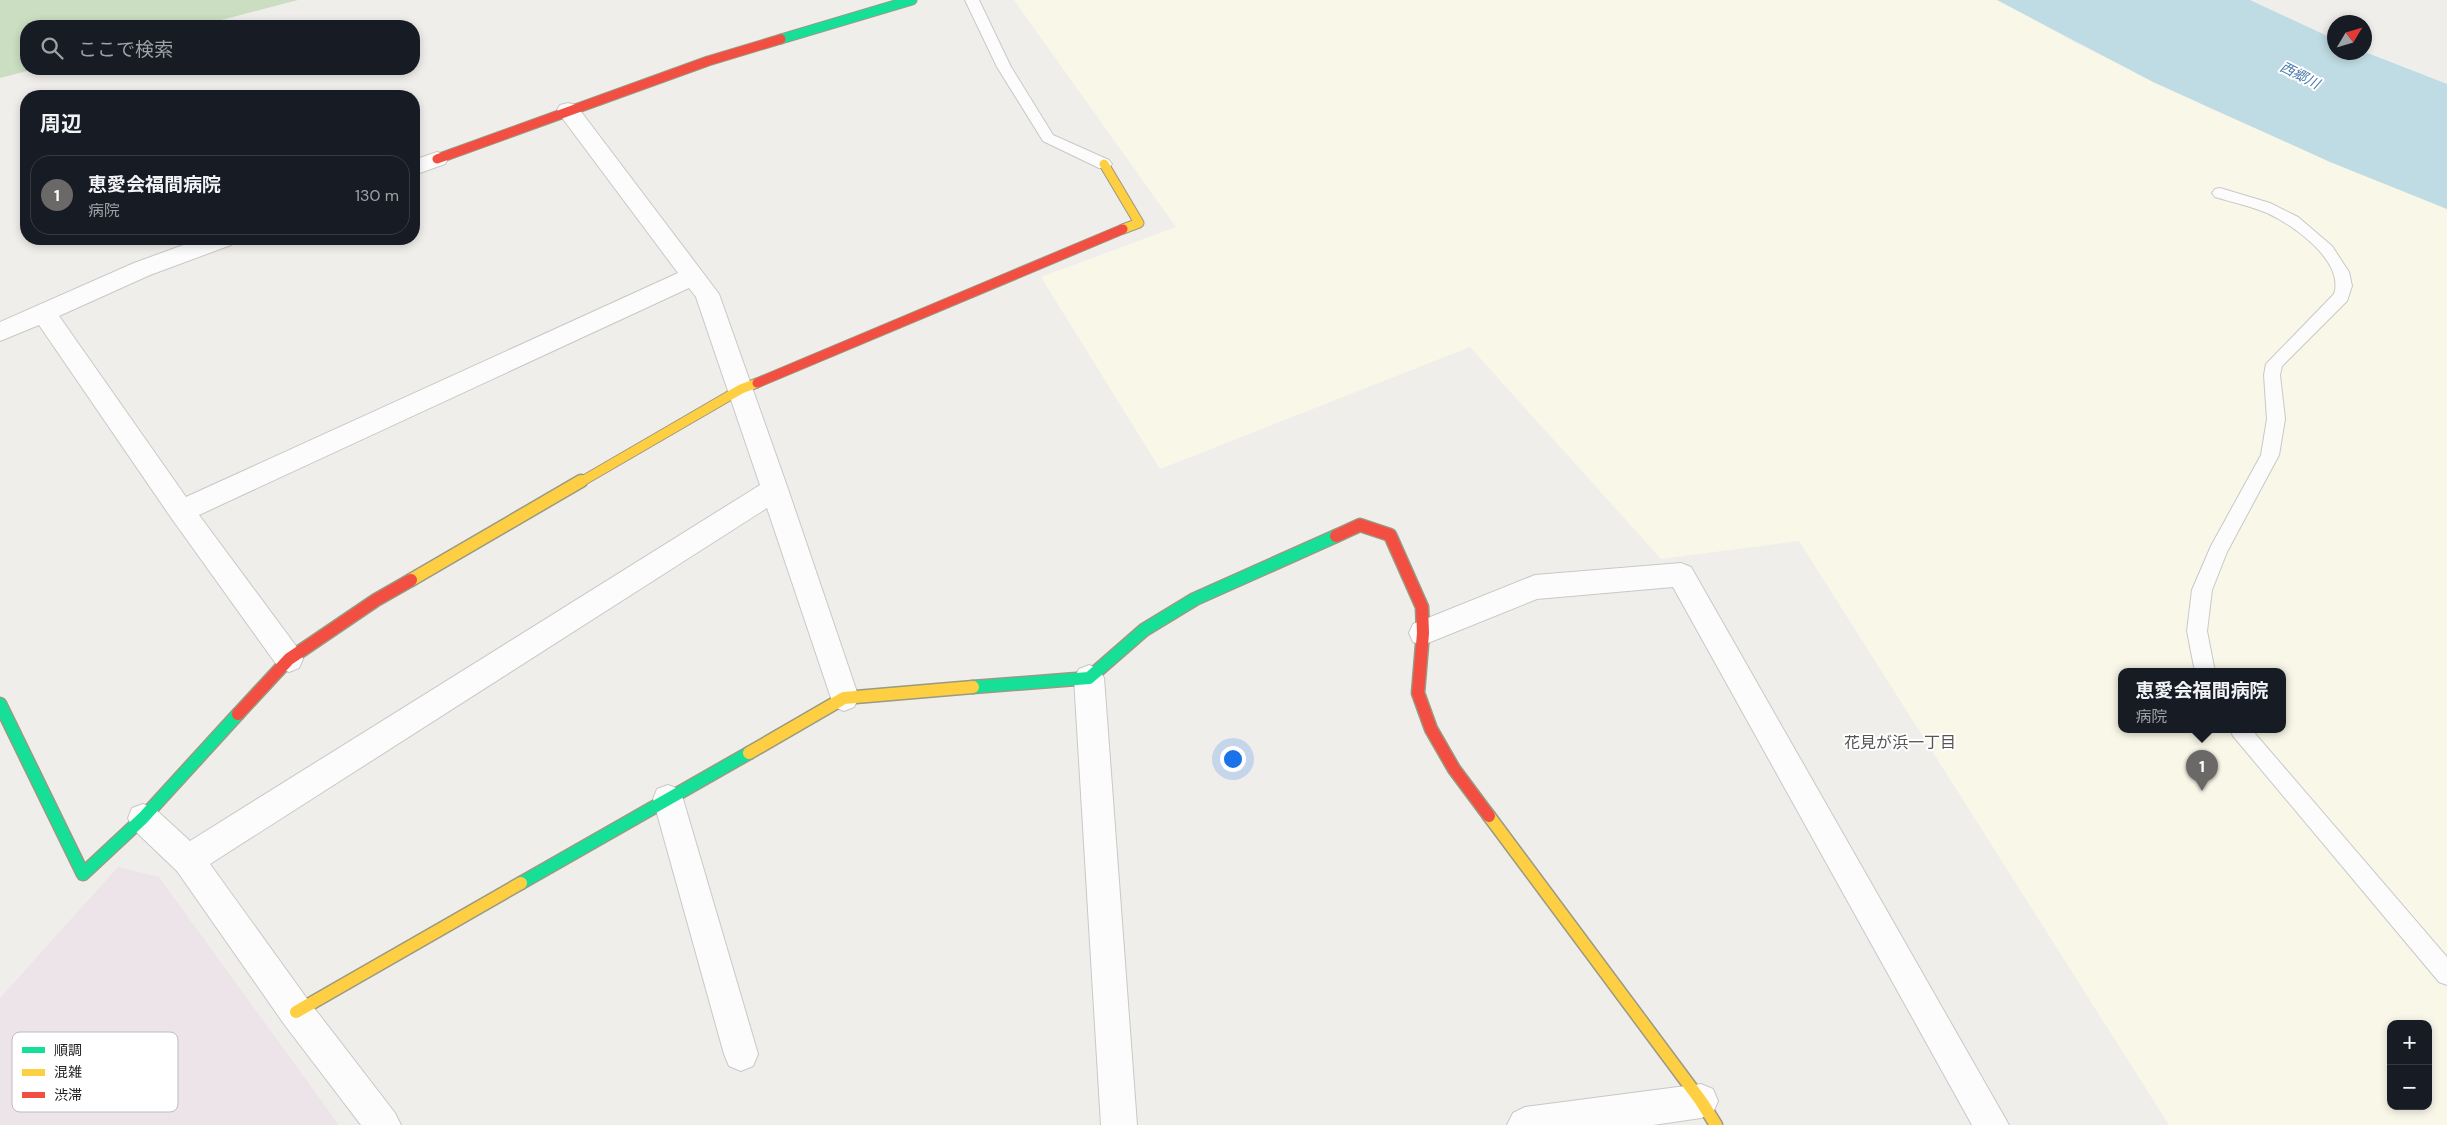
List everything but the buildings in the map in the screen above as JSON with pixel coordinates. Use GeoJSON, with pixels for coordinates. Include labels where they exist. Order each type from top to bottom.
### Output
{"type":"FeatureCollection","features":[{"type":"Feature","properties":{"kind":"street"},"geometry":{"type":"LineString","coordinates":[[420,166],[568,110],[708,61],[912,0]]}},
{"type":"Feature","properties":{"kind":"street"},"geometry":{"type":"LineString","coordinates":[[568,110],[707,294],[742,389],[844,698]]}},
{"type":"Feature","properties":{"kind":"street"},"geometry":{"type":"LineString","coordinates":[[0,704],[83,874],[143,818],[289,659],[376,600],[742,389],[880,333],[1001,278],[1139,223],[1104,164]]}},
{"type":"Feature","properties":{"kind":"street"},"geometry":{"type":"LineString","coordinates":[[0,332],[142,269],[207,245]]}},
{"type":"Feature","properties":{"kind":"street"},"geometry":{"type":"LineString","coordinates":[[182,511],[693,276]]}},
{"type":"Feature","properties":{"kind":"street"},"geometry":{"type":"LineString","coordinates":[[44,313],[182,511],[289,659]]}},
{"type":"Feature","properties":{"kind":"street"},"geometry":{"type":"LineString","coordinates":[[188,860],[775,489]]}},
{"type":"Feature","properties":{"kind":"street"},"geometry":{"type":"LineString","coordinates":[[296,1012],[844,698],[1089,678],[1144,630],[1195,599],[1360,526],[1390,534],[1422,607],[1423,634],[1418,693],[1431,729],[1454,768],[1709,1113]]}},
{"type":"Feature","properties":{"kind":"street"},"geometry":{"type":"LineString","coordinates":[[1423,634],[1535,587],[1681,575],[1991,1125]]}},
{"type":"Feature","properties":{"kind":"street"},"geometry":{"type":"LineString","coordinates":[[1089,678],[1119,1125]]}},
{"type":"Feature","properties":{"kind":"street"},"geometry":{"type":"LineString","coordinates":[[668,799],[741,1054]]}},
{"type":"Feature","properties":{"kind":"street"},"geometry":{"type":"LineString","coordinates":[[143,818],[188,860],[296,1012],[383,1125]]}},
{"type":"Feature","properties":{"kind":"street"},"geometry":{"type":"LineString","coordinates":[[1525,1125],[1709,1113]]}},
{"type":"Feature","properties":{"kind":"lane"},"geometry":{"type":"LineString","coordinates":[[972,0],[1004,66],[1048,138],[1104,164]]}},
{"type":"Feature","properties":{"kind":"lane"},"geometry":{"type":"LineString","coordinates":[[2204,668],[2197,631],[2202,590],[2218,551],[2270,455],[2276,419],[2272,375],[2274,364],[2341,297],[2345,284],[2341,269],[2330,252],[2296,225],[2272,209],[2220,192]]}},
{"type":"Feature","properties":{"kind":"lane"},"geometry":{"type":"LineString","coordinates":[[2243,733],[2447,974]]}},
{"type":"Feature","properties":{"kind":"shaded area"},"geometry":{"type":"Polygon","coordinates":[[[1014,0],[1999,0],[2074,42],[2211,109],[2447,209],[2447,1125],[2169,1125],[1799,541],[1661,559],[1470,347],[1160,469],[1041,277],[1176,227],[1014,0]]]}},
{"type":"Feature","properties":{"kind":"shaded area"},"geometry":{"type":"Polygon","coordinates":[[[118,867],[159,877],[339,1125],[0,1125],[0,998],[118,867]]]}},
{"type":"Feature","properties":{"kind":"green space"},"geometry":{"type":"Polygon","coordinates":[[[0,0],[298,0],[221,20],[20,20],[20,73],[0,78],[0,0]]]}},
{"type":"Feature","properties":{"kind":"water","name":"西郷川"},"geometry":{"type":"Polygon","coordinates":[[[1997,0],[2250,0],[2327,36],[2327,60],[2372,60],[2372,55],[2447,84],[2447,209],[2330,162],[2153,82],[1997,0]]]}},
{"type":"Feature","properties":{"kind":"traffic: fast"},"geometry":{"type":"LineString","coordinates":[[781,39],[912,0]]}},
{"type":"Feature","properties":{"kind":"traffic: fast"},"geometry":{"type":"LineString","coordinates":[[973,687],[1089,678],[1144,630],[1195,599],[1336,536]]}},
{"type":"Feature","properties":{"kind":"traffic: fast"},"geometry":{"type":"LineString","coordinates":[[0,704],[83,874],[143,818],[238,714]]}},
{"type":"Feature","properties":{"kind":"traffic: fast"},"geometry":{"type":"LineString","coordinates":[[521,883],[749,753]]}},
{"type":"Feature","properties":{"kind":"traffic: slow"},"geometry":{"type":"LineString","coordinates":[[1104,164],[1139,223],[1123,229]]}},
{"type":"Feature","properties":{"kind":"traffic: slow"},"geometry":{"type":"LineString","coordinates":[[411,580],[741,389],[757,383]]}},
{"type":"Feature","properties":{"kind":"traffic: slow"},"geometry":{"type":"LineString","coordinates":[[749,753],[844,698],[973,687]]}},
{"type":"Feature","properties":{"kind":"traffic: slow"},"geometry":{"type":"LineString","coordinates":[[1489,816],[1701,1101],[1716,1125]]}},
{"type":"Feature","properties":{"kind":"traffic: slow"},"geometry":{"type":"LineString","coordinates":[[296,1012],[521,883]]}},
{"type":"Feature","properties":{"kind":"traffic: jam"},"geometry":{"type":"LineString","coordinates":[[437,159],[708,61],[781,39]]}},
{"type":"Feature","properties":{"kind":"traffic: jam"},"geometry":{"type":"LineString","coordinates":[[757,383],[1123,229]]}},
{"type":"Feature","properties":{"kind":"traffic: jam"},"geometry":{"type":"LineString","coordinates":[[1336,536],[1360,525],[1390,535],[1422,607],[1423,633],[1418,693],[1431,729],[1454,769],[1489,816]]}},
{"type":"Feature","properties":{"kind":"traffic: jam"},"geometry":{"type":"LineString","coordinates":[[238,714],[289,659],[376,600],[411,580]]}},
{"type":"Feature","properties":{"kind":"place","name":"恵愛会福間病院"},"geometry":{"type":"Point","coordinates":[2202,791]}},
{"type":"Feature","properties":{"kind":"district","name":"花見が浜一丁目"},"geometry":{"type":"Point","coordinates":[1900,742]}}]}
